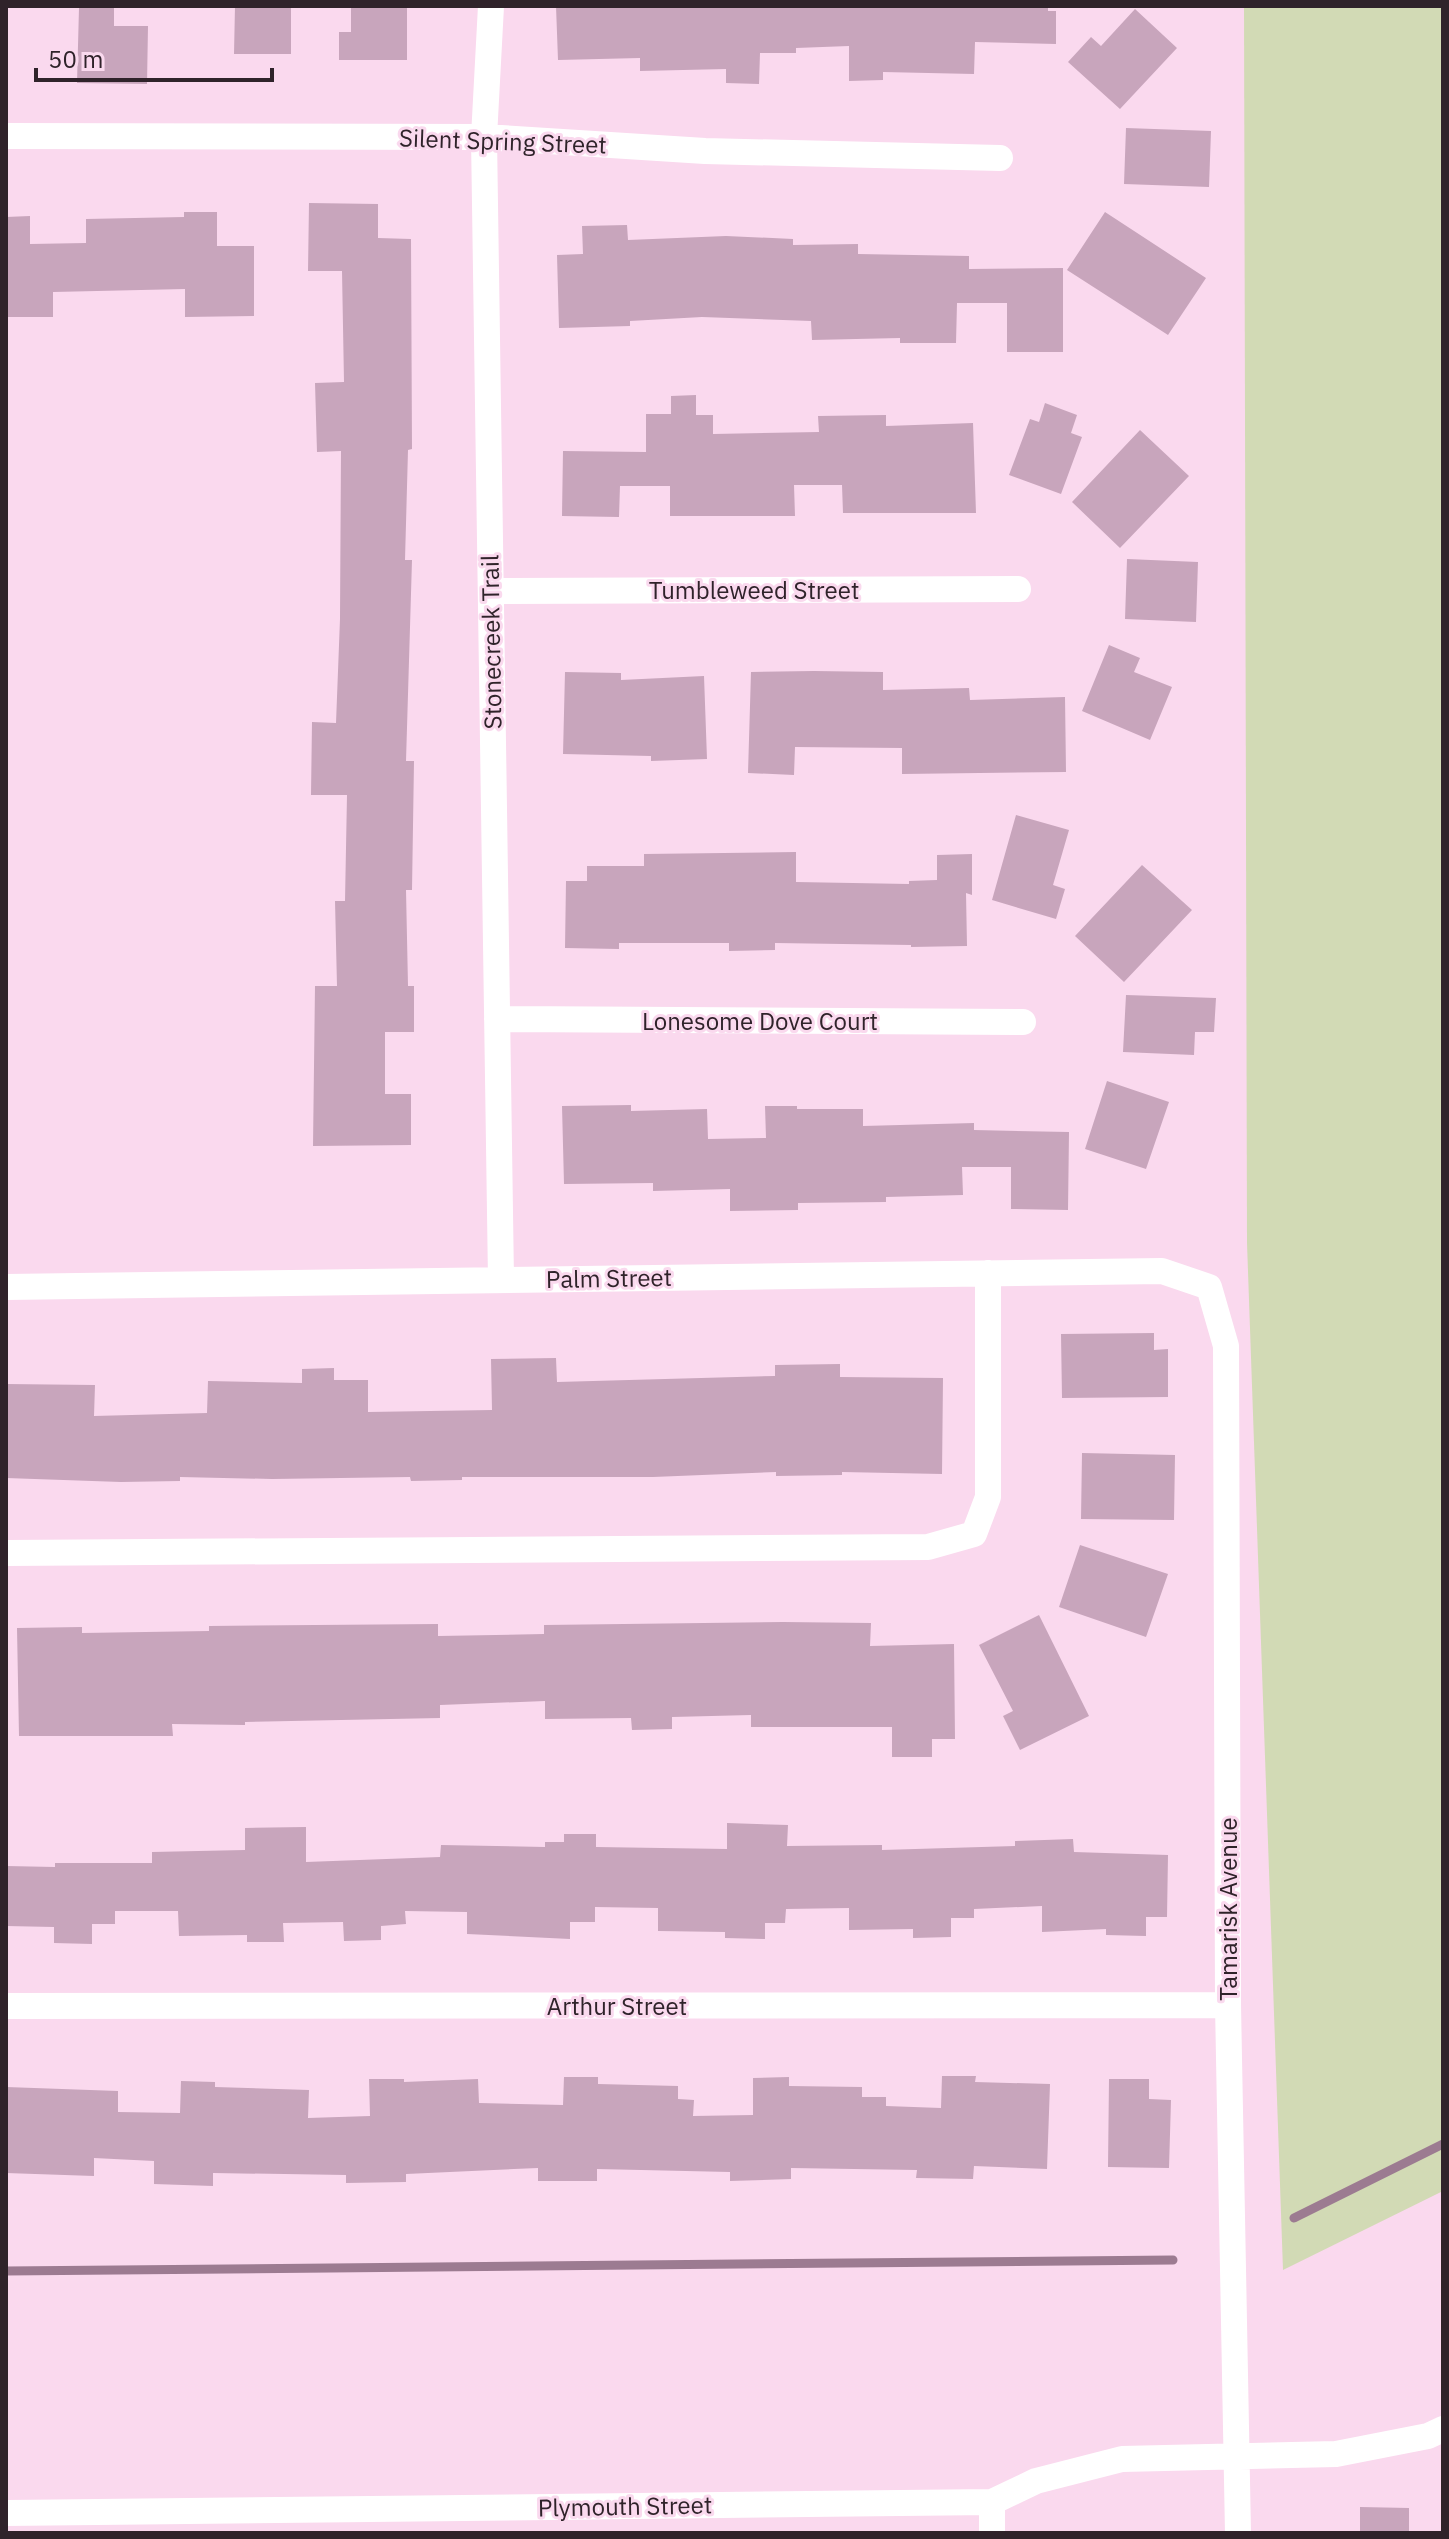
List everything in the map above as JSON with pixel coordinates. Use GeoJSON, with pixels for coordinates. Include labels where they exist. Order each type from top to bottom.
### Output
{"type":"FeatureCollection","features":[{"type":"Feature","properties":{"kind":"street","name":"Stonecreek Trail"},"geometry":{"type":"LineString","coordinates":[[491,6],[484,137],[501,1279]]}},
{"type":"Feature","properties":{"kind":"street","name":"Silent Spring Street"},"geometry":{"type":"LineString","coordinates":[[6,136],[484,137],[705,151],[1000,158]]}},
{"type":"Feature","properties":{"kind":"street","name":"Tumbleweed Street"},"geometry":{"type":"LineString","coordinates":[[491,591],[1018,589]]}},
{"type":"Feature","properties":{"kind":"street","name":"Lonesome Dove Court"},"geometry":{"type":"LineString","coordinates":[[497,1019],[1023,1022]]}},
{"type":"Feature","properties":{"kind":"street","name":"Palm Street"},"geometry":{"type":"LineString","coordinates":[[6,1287],[1162,1271],[1209,1287]]}},
{"type":"Feature","properties":{"kind":"street"},"geometry":{"type":"LineString","coordinates":[[6,1553],[928,1547],[974,1534],[988,1497],[988,1273]]}},
{"type":"Feature","properties":{"kind":"street","name":"Tamarisk Avenue"},"geometry":{"type":"LineString","coordinates":[[1209,1287],[1226,1346],[1228,2005],[1238,2533]]}},
{"type":"Feature","properties":{"kind":"street","name":"Arthur Street"},"geometry":{"type":"LineString","coordinates":[[6,2006],[1228,2005]]}},
{"type":"Feature","properties":{"kind":"street","name":"Plymouth Street"},"geometry":{"type":"LineString","coordinates":[[6,2513],[992,2502],[1036,2481],[1122,2459],[1336,2454],[1428,2436],[1443,2429]]}},
{"type":"Feature","properties":{"kind":"street"},"geometry":{"type":"LineString","coordinates":[[992,2502],[992,2533]]}},
{"type":"Feature","properties":{"kind":"green space"},"geometry":{"type":"Polygon","coordinates":[[[1244,6],[1443,6],[1443,2191],[1283,2270],[1247,1243],[1244,6]]]}},
{"type":"Feature","properties":{"kind":"building"},"geometry":{"type":"Polygon","coordinates":[[[235,6],[291,6],[291,54],[234,54],[235,6]]]}},
{"type":"Feature","properties":{"kind":"building"},"geometry":{"type":"Polygon","coordinates":[[[351,6],[407,6],[407,60],[339,60],[339,32],[351,32],[351,6]]]}},
{"type":"Feature","properties":{"kind":"building"},"geometry":{"type":"Polygon","coordinates":[[[556,6],[1048,6],[1048,11],[1056,11],[1056,44],[975,42],[974,74],[883,72],[883,80],[849,81],[849,46],[796,48],[796,53],[760,53],[759,84],[726,83],[726,69],[640,71],[640,58],[558,60],[556,6]]]}},
{"type":"Feature","properties":{"kind":"building"},"geometry":{"type":"Polygon","coordinates":[[[79,8],[114,8],[114,26],[148,26],[147,84],[77,83],[79,8]]]}},
{"type":"Feature","properties":{"kind":"building"},"geometry":{"type":"Polygon","coordinates":[[[1135,9],[1177,48],[1120,109],[1068,62],[1091,37],[1101,46],[1135,9]]]}},
{"type":"Feature","properties":{"kind":"building"},"geometry":{"type":"Polygon","coordinates":[[[1126,128],[1211,131],[1209,187],[1124,184],[1126,128]]]}},
{"type":"Feature","properties":{"kind":"building"},"geometry":{"type":"Polygon","coordinates":[[[309,203],[378,204],[378,238],[411,239],[412,449],[408,450],[405,560],[412,560],[406,761],[414,761],[412,890],[406,890],[408,986],[414,986],[414,1032],[385,1032],[385,1094],[411,1094],[411,1145],[313,1146],[315,986],[337,986],[335,901],[345,901],[347,795],[311,795],[312,722],[336,723],[340,619],[341,451],[317,452],[315,383],[344,382],[342,271],[308,271],[309,203]]]}},
{"type":"Feature","properties":{"kind":"building"},"geometry":{"type":"Polygon","coordinates":[[[184,212],[217,212],[217,246],[254,246],[254,316],[185,317],[185,289],[53,292],[53,317],[6,317],[6,217],[30,216],[30,244],[86,243],[86,219],[184,217],[184,212]]]}},
{"type":"Feature","properties":{"kind":"building"},"geometry":{"type":"Polygon","coordinates":[[[1105,212],[1206,278],[1168,335],[1067,270],[1105,212]]]}},
{"type":"Feature","properties":{"kind":"building"},"geometry":{"type":"Polygon","coordinates":[[[627,225],[628,240],[726,236],[793,239],[793,245],[858,244],[858,254],[969,256],[969,269],[1063,268],[1063,352],[1007,352],[1007,303],[957,303],[956,343],[900,343],[900,338],[812,340],[811,321],[702,317],[630,321],[630,326],[559,328],[557,255],[583,254],[582,226],[627,225]]]}},
{"type":"Feature","properties":{"kind":"building"},"geometry":{"type":"Polygon","coordinates":[[[696,395],[696,415],[713,415],[713,434],[819,432],[818,416],[886,415],[886,426],[973,423],[976,513],[843,513],[842,485],[794,485],[795,516],[670,516],[670,486],[620,486],[619,517],[562,516],[563,451],[646,452],[646,414],[671,414],[671,396],[696,395]]]}},
{"type":"Feature","properties":{"kind":"building"},"geometry":{"type":"Polygon","coordinates":[[[1045,403],[1077,415],[1071,433],[1082,437],[1061,494],[1009,475],[1030,419],[1039,422],[1045,403]]]}},
{"type":"Feature","properties":{"kind":"building"},"geometry":{"type":"Polygon","coordinates":[[[1140,430],[1189,476],[1120,548],[1072,502],[1140,430]]]}},
{"type":"Feature","properties":{"kind":"building"},"geometry":{"type":"Polygon","coordinates":[[[1127,559],[1198,562],[1196,622],[1125,619],[1127,559]]]}},
{"type":"Feature","properties":{"kind":"building"},"geometry":{"type":"Polygon","coordinates":[[[1109,645],[1140,658],[1134,672],[1172,687],[1150,740],[1082,711],[1109,645]]]}},
{"type":"Feature","properties":{"kind":"building"},"geometry":{"type":"Polygon","coordinates":[[[565,672],[621,673],[621,680],[704,676],[707,759],[651,761],[651,756],[563,754],[565,672]]]}},
{"type":"Feature","properties":{"kind":"building"},"geometry":{"type":"Polygon","coordinates":[[[751,672],[883,672],[883,690],[969,688],[970,700],[1065,697],[1066,772],[902,774],[902,748],[795,747],[794,775],[748,773],[751,672]]]}},
{"type":"Feature","properties":{"kind":"building"},"geometry":{"type":"Polygon","coordinates":[[[1016,815],[1069,830],[1053,885],[1065,889],[1056,919],[992,900],[1016,815]]]}},
{"type":"Feature","properties":{"kind":"building"},"geometry":{"type":"Polygon","coordinates":[[[796,852],[796,882],[909,884],[909,881],[937,880],[937,855],[972,854],[972,895],[966,893],[967,946],[775,943],[775,950],[729,951],[729,943],[619,943],[619,949],[565,948],[566,881],[587,881],[587,866],[644,866],[644,854],[796,852]]]}},
{"type":"Feature","properties":{"kind":"building"},"geometry":{"type":"Polygon","coordinates":[[[1142,865],[1192,910],[1124,982],[1075,936],[1142,865]]]}},
{"type":"Feature","properties":{"kind":"building"},"geometry":{"type":"Polygon","coordinates":[[[1126,995],[1216,998],[1214,1032],[1195,1032],[1194,1055],[1123,1052],[1126,995]]]}},
{"type":"Feature","properties":{"kind":"building"},"geometry":{"type":"Polygon","coordinates":[[[1107,1081],[1169,1102],[1146,1169],[1085,1149],[1107,1081]]]}},
{"type":"Feature","properties":{"kind":"building"},"geometry":{"type":"Polygon","coordinates":[[[631,1105],[631,1111],[707,1109],[708,1139],[766,1138],[765,1106],[863,1109],[863,1126],[974,1123],[974,1130],[1069,1132],[1068,1210],[1011,1209],[1011,1167],[962,1167],[963,1195],[886,1197],[886,1202],[798,1203],[798,1210],[730,1211],[730,1189],[653,1191],[653,1183],[564,1184],[562,1106],[631,1105]]]}},
{"type":"Feature","properties":{"kind":"building"},"geometry":{"type":"Polygon","coordinates":[[[1154,1333],[1154,1350],[1168,1349],[1168,1397],[1062,1398],[1061,1334],[1154,1333]]]}},
{"type":"Feature","properties":{"kind":"building"},"geometry":{"type":"Polygon","coordinates":[[[556,1358],[557,1382],[775,1376],[775,1365],[840,1364],[840,1377],[943,1378],[942,1474],[842,1472],[842,1475],[776,1476],[776,1472],[653,1477],[462,1477],[462,1480],[411,1481],[410,1477],[180,1477],[180,1481],[121,1482],[6,1478],[6,1384],[95,1385],[94,1416],[207,1413],[208,1381],[302,1383],[302,1369],[334,1368],[334,1380],[368,1380],[368,1412],[492,1410],[491,1359],[556,1358]]]}},
{"type":"Feature","properties":{"kind":"building"},"geometry":{"type":"Polygon","coordinates":[[[1082,1453],[1175,1455],[1174,1520],[1081,1519],[1082,1453]]]}},
{"type":"Feature","properties":{"kind":"building"},"geometry":{"type":"Polygon","coordinates":[[[1080,1545],[1168,1574],[1146,1637],[1059,1607],[1080,1545]]]}},
{"type":"Feature","properties":{"kind":"building"},"geometry":{"type":"Polygon","coordinates":[[[1039,1615],[1089,1716],[1020,1750],[1003,1716],[1013,1711],[979,1645],[1039,1615]]]}},
{"type":"Feature","properties":{"kind":"building"},"geometry":{"type":"Polygon","coordinates":[[[871,1623],[870,1646],[954,1644],[955,1739],[932,1739],[932,1757],[892,1757],[892,1727],[751,1727],[751,1715],[672,1717],[672,1729],[632,1730],[631,1718],[545,1719],[545,1701],[440,1705],[440,1718],[245,1722],[245,1725],[172,1724],[173,1736],[19,1736],[17,1628],[82,1627],[82,1633],[209,1631],[209,1626],[438,1624],[438,1636],[544,1634],[544,1625],[871,1623]]]}},
{"type":"Feature","properties":{"kind":"building"},"geometry":{"type":"Polygon","coordinates":[[[727,1823],[788,1825],[787,1846],[882,1845],[882,1850],[1015,1846],[1015,1841],[1073,1839],[1074,1852],[1168,1855],[1167,1917],[1146,1917],[1146,1936],[1106,1935],[1106,1929],[1042,1932],[1042,1906],[974,1909],[974,1918],[951,1918],[951,1937],[913,1938],[913,1929],[849,1930],[849,1908],[786,1909],[785,1923],[765,1923],[765,1939],[725,1938],[725,1932],[658,1931],[658,1908],[595,1907],[595,1922],[570,1922],[570,1939],[467,1934],[467,1912],[405,1911],[406,1924],[381,1926],[381,1940],[344,1941],[343,1922],[283,1923],[284,1942],[247,1942],[247,1935],[179,1936],[178,1911],[115,1911],[115,1924],[92,1924],[92,1944],[54,1943],[54,1927],[6,1926],[6,1866],[152,1863],[152,1852],[245,1850],[245,1828],[306,1827],[306,1862],[440,1857],[441,1845],[545,1847],[545,1842],[564,1842],[564,1834],[596,1834],[596,1847],[727,1849],[727,1823]]]}},
{"type":"Feature","properties":{"kind":"building"},"geometry":{"type":"Polygon","coordinates":[[[942,2076],[976,2076],[975,2082],[1050,2084],[1047,2169],[974,2166],[973,2179],[916,2178],[917,2170],[791,2168],[791,2179],[730,2181],[730,2172],[597,2169],[597,2181],[538,2181],[538,2168],[406,2174],[406,2182],[346,2183],[346,2175],[213,2173],[213,2186],[154,2184],[154,2161],[94,2158],[94,2176],[6,2173],[6,2087],[118,2091],[118,2112],[180,2113],[181,2081],[215,2082],[215,2087],[309,2090],[308,2118],[370,2116],[369,2079],[404,2079],[404,2082],[478,2079],[479,2103],[563,2105],[564,2077],[598,2077],[598,2084],[678,2086],[678,2099],[694,2100],[693,2116],[753,2115],[753,2078],[789,2077],[789,2086],[862,2087],[862,2097],[886,2097],[886,2106],[941,2108],[942,2076]]]}},
{"type":"Feature","properties":{"kind":"building"},"geometry":{"type":"Polygon","coordinates":[[[1109,2079],[1149,2079],[1149,2099],[1171,2100],[1169,2168],[1108,2167],[1109,2079]]]}},
{"type":"Feature","properties":{"kind":"building"},"geometry":{"type":"Polygon","coordinates":[[[1360,2507],[1409,2508],[1409,2533],[1360,2533],[1360,2507]]]}},
{"type":"Feature","properties":{"kind":"waterway"},"geometry":{"type":"LineString","coordinates":[[1294,2218],[1443,2144]]}},
{"type":"Feature","properties":{"kind":"waterway"},"geometry":{"type":"LineString","coordinates":[[6,2271],[1173,2260]]}}]}
